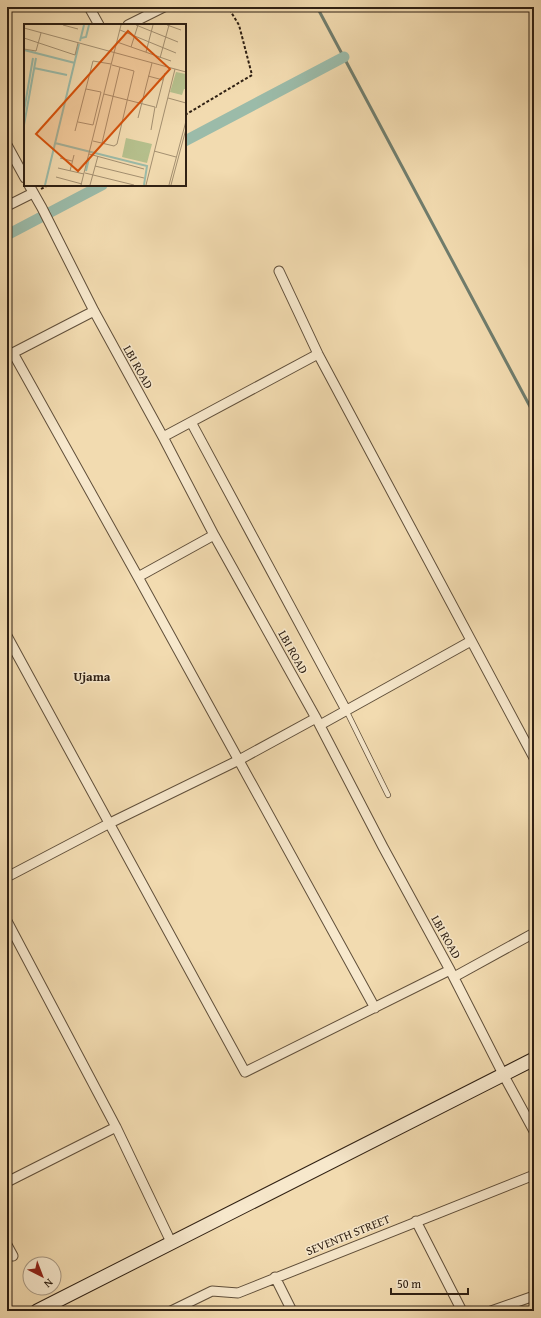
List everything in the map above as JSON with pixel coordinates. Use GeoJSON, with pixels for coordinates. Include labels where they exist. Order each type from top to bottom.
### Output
{"type":"FeatureCollection","features":[{"type":"Feature","properties":{"kind":"main road"},"geometry":{"type":"LineString","coordinates":[[37,1311],[531,1060]]}},
{"type":"Feature","properties":{"kind":"street"},"geometry":{"type":"LineString","coordinates":[[89,7],[98,24]]}},
{"type":"Feature","properties":{"kind":"street"},"geometry":{"type":"LineString","coordinates":[[130,24],[164,7]]}},
{"type":"Feature","properties":{"kind":"street"},"geometry":{"type":"LineString","coordinates":[[7,145],[24,176]]}},
{"type":"Feature","properties":{"kind":"street"},"geometry":{"type":"LineString","coordinates":[[7,206],[31,189]]}},
{"type":"Feature","properties":{"kind":"street","name":"LBI ROAD"},"geometry":{"type":"LineString","coordinates":[[31,189],[94,311],[163,437],[214,535],[318,721],[383,847],[452,974],[509,1072],[534,1131]]}},
{"type":"Feature","properties":{"kind":"street"},"geometry":{"type":"LineString","coordinates":[[278,272],[318,354],[534,758]]}},
{"type":"Feature","properties":{"kind":"street"},"geometry":{"type":"LineString","coordinates":[[94,311],[10,355],[138,577],[375,1008]]}},
{"type":"Feature","properties":{"kind":"street"},"geometry":{"type":"LineString","coordinates":[[163,437],[318,354]]}},
{"type":"Feature","properties":{"kind":"street"},"geometry":{"type":"LineString","coordinates":[[191,422],[346,710]]}},
{"type":"Feature","properties":{"kind":"street"},"geometry":{"type":"LineString","coordinates":[[138,577],[214,535]]}},
{"type":"Feature","properties":{"kind":"street"},"geometry":{"type":"LineString","coordinates":[[7,636],[245,1072],[375,1008],[452,974],[534,933]]}},
{"type":"Feature","properties":{"kind":"street"},"geometry":{"type":"LineString","coordinates":[[7,877],[110,823],[318,721],[346,710],[471,641]]}},
{"type":"Feature","properties":{"kind":"street"},"geometry":{"type":"LineString","coordinates":[[7,921],[116,1127],[171,1242]]}},
{"type":"Feature","properties":{"kind":"street"},"geometry":{"type":"LineString","coordinates":[[7,1182],[116,1127]]}},
{"type":"Feature","properties":{"kind":"street","name":"SEVENTH STREET"},"geometry":{"type":"LineString","coordinates":[[171,1311],[212,1290],[238,1293],[534,1175]]}},
{"type":"Feature","properties":{"kind":"street"},"geometry":{"type":"LineString","coordinates":[[416,1221],[462,1311]]}},
{"type":"Feature","properties":{"kind":"street"},"geometry":{"type":"LineString","coordinates":[[7,1245],[13,1256]]}},
{"type":"Feature","properties":{"kind":"street"},"geometry":{"type":"LineString","coordinates":[[275,1277],[292,1311]]}},
{"type":"Feature","properties":{"kind":"street"},"geometry":{"type":"LineString","coordinates":[[491,1311],[534,1296]]}},
{"type":"Feature","properties":{"kind":"lane"},"geometry":{"type":"LineString","coordinates":[[346,710],[388,795]]}},
{"type":"Feature","properties":{"kind":"path"},"geometry":{"type":"LineString","coordinates":[[186,114],[252,75],[239,25],[228,7]]}},
{"type":"Feature","properties":{"kind":"waterway"},"geometry":{"type":"LineString","coordinates":[[317,7],[534,414]]}},
{"type":"Feature","properties":{"kind":"waterway"},"geometry":{"type":"LineString","coordinates":[[186,140],[344,57]]}},
{"type":"Feature","properties":{"kind":"waterway"},"geometry":{"type":"LineString","coordinates":[[7,235],[100,186]]}},
{"type":"Feature","properties":{"kind":"district","name":"Ujama"},"geometry":{"type":"Point","coordinates":[92,676]}}]}
